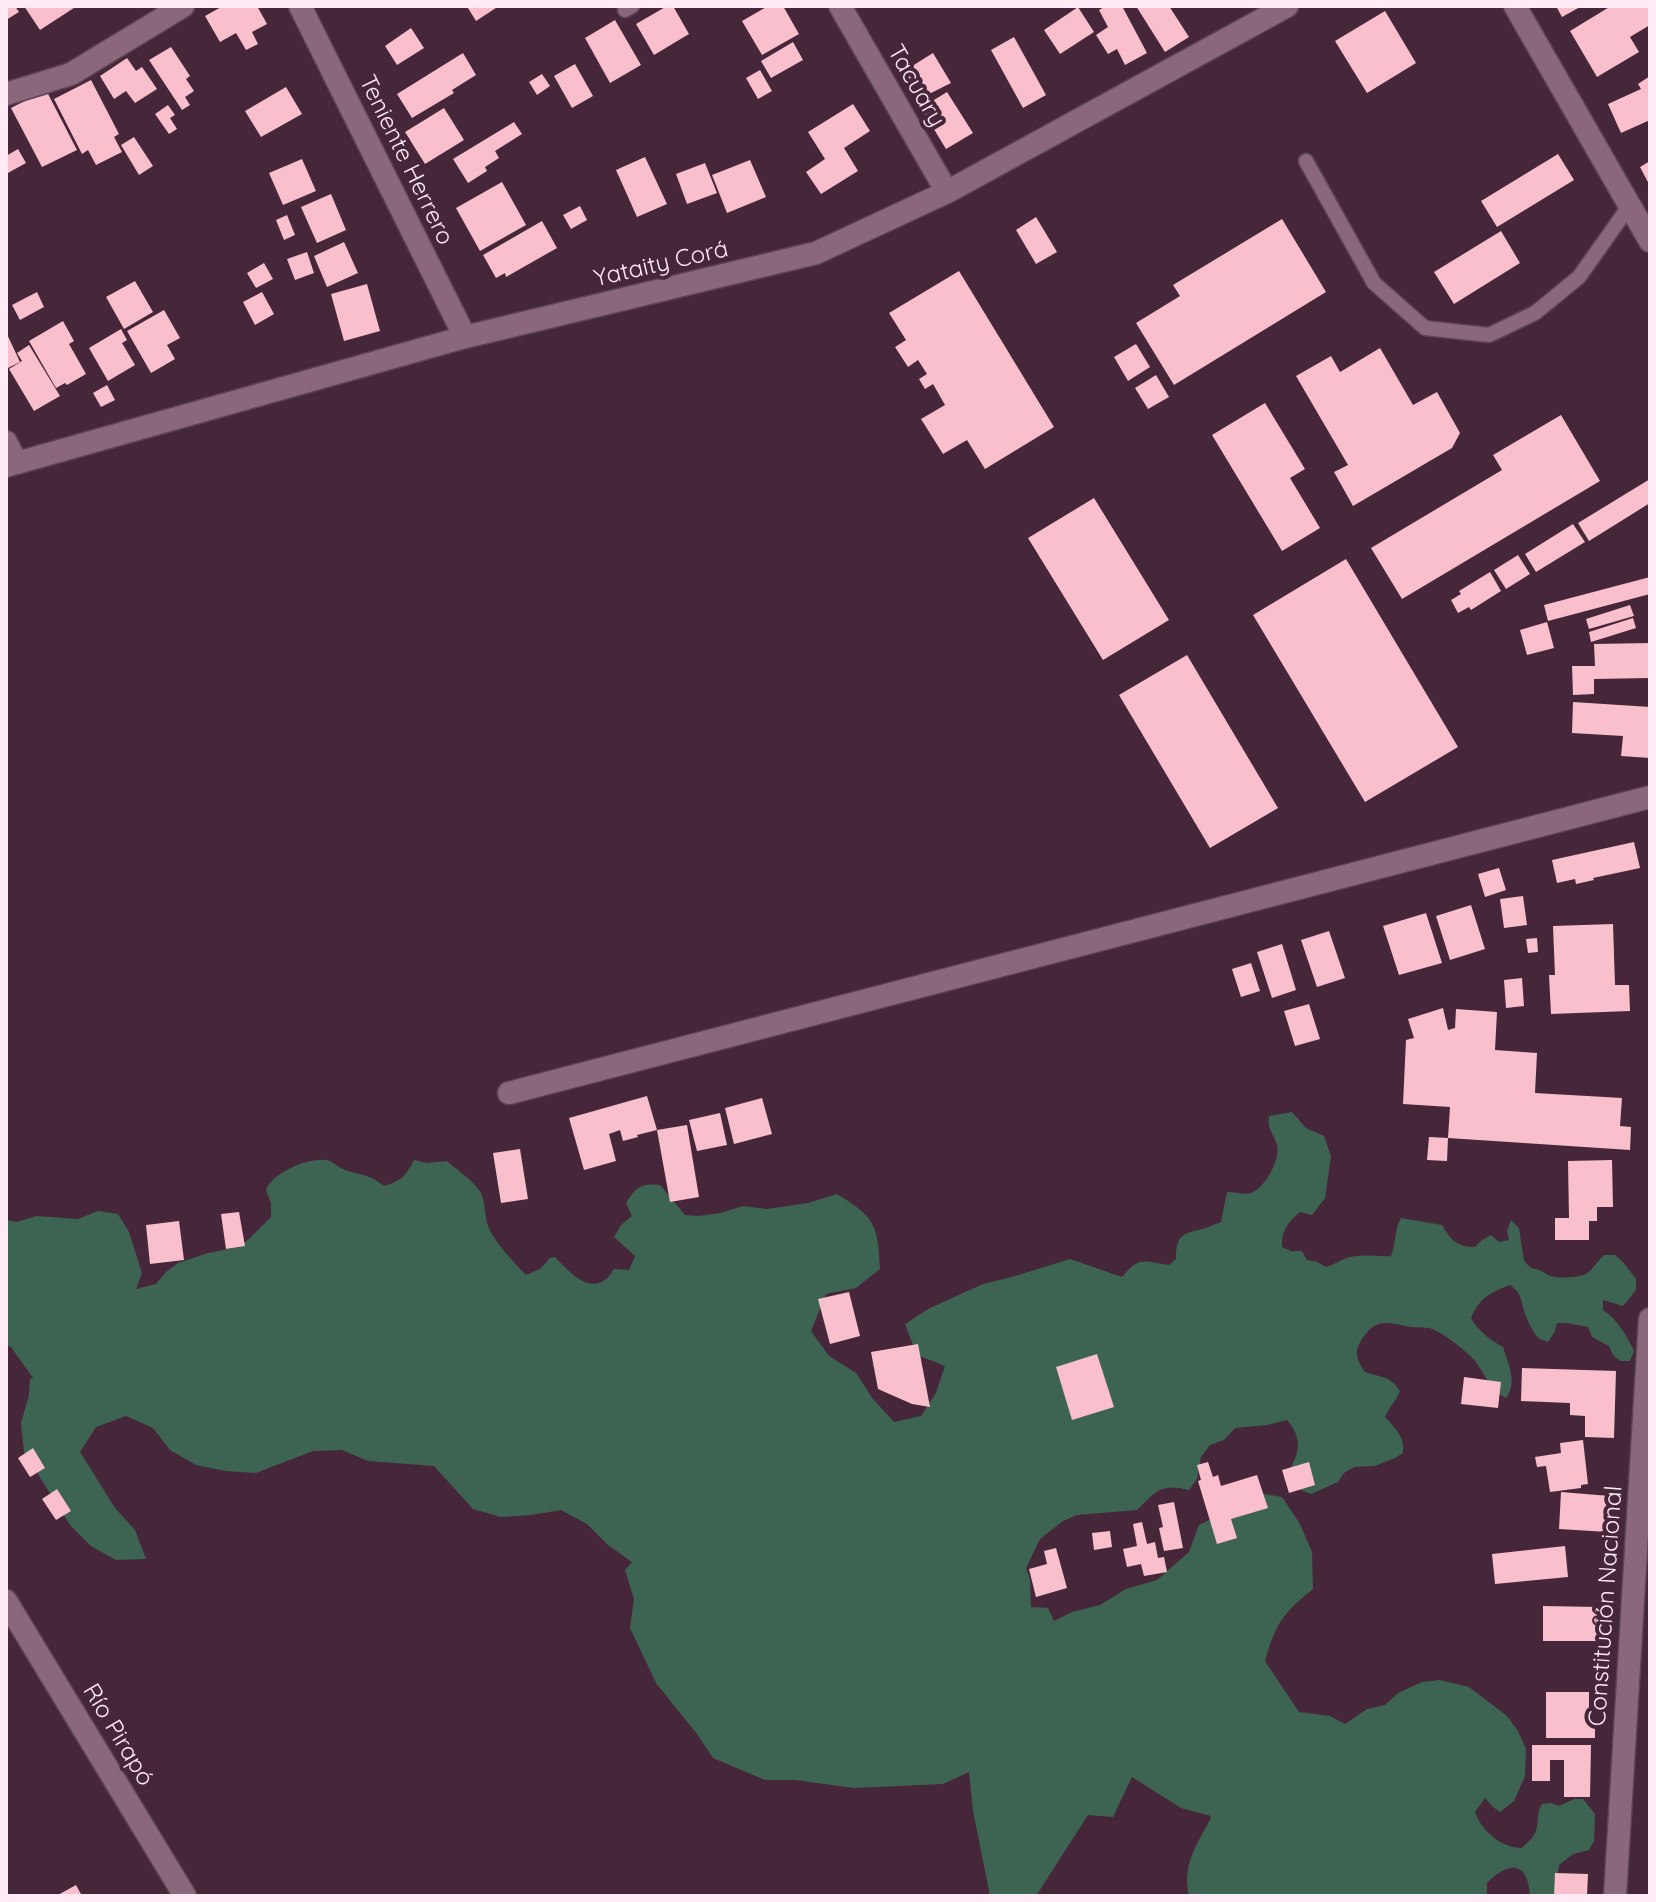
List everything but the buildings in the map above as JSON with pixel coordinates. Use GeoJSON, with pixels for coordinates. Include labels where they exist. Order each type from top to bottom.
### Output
{"type":"FeatureCollection","features":[{"type":"Feature","properties":{"kind":"street"},"geometry":{"type":"LineString","coordinates":[[6,94],[71,74],[183,6]]}},
{"type":"Feature","properties":{"kind":"street","name":"Teniente Herrero"},"geometry":{"type":"LineString","coordinates":[[300,6],[465,337]]}},
{"type":"Feature","properties":{"kind":"street","name":"Tacuary"},"geometry":{"type":"LineString","coordinates":[[840,6],[947,192]]}},
{"type":"Feature","properties":{"kind":"street","name":"Yataity Corá"},"geometry":{"type":"LineString","coordinates":[[11,464],[465,337],[816,253],[947,192],[1287,6]]}},
{"type":"Feature","properties":{"kind":"street"},"geometry":{"type":"LineString","coordinates":[[1515,6],[1650,241]]}},
{"type":"Feature","properties":{"kind":"street"},"geometry":{"type":"LineString","coordinates":[[6,442],[11,464]]}},
{"type":"Feature","properties":{"kind":"street"},"geometry":{"type":"LineString","coordinates":[[509,1093],[1650,797]]}},
{"type":"Feature","properties":{"kind":"street","name":"Constitución Nacional"},"geometry":{"type":"LineString","coordinates":[[1615,1896],[1650,1319]]}},
{"type":"Feature","properties":{"kind":"street","name":"Río Pirapó"},"geometry":{"type":"LineString","coordinates":[[6,1601],[185,1896]]}},
{"type":"Feature","properties":{"kind":"lane"},"geometry":{"type":"LineString","coordinates":[[1306,161],[1374,283],[1425,328],[1489,335],[1535,313],[1579,277],[1630,205]]}},
{"type":"Feature","properties":{"kind":"green space"},"geometry":{"type":"Polygon","coordinates":[[[1292,1112],[1306,1128],[1324,1136],[1331,1156],[1325,1198],[1312,1215],[1300,1212],[1292,1219],[1284,1232],[1282,1247],[1302,1251],[1307,1260],[1326,1267],[1355,1256],[1391,1256],[1401,1218],[1442,1225],[1455,1242],[1475,1247],[1491,1235],[1499,1242],[1509,1240],[1507,1231],[1511,1220],[1519,1228],[1524,1261],[1531,1268],[1548,1275],[1573,1277],[1586,1274],[1604,1255],[1615,1255],[1623,1262],[1636,1279],[1636,1290],[1623,1306],[1603,1300],[1603,1310],[1617,1323],[1631,1345],[1634,1351],[1630,1361],[1620,1361],[1609,1346],[1592,1337],[1588,1327],[1557,1323],[1548,1342],[1538,1338],[1528,1321],[1519,1294],[1510,1285],[1486,1297],[1471,1318],[1485,1335],[1503,1347],[1512,1379],[1506,1398],[1492,1387],[1472,1357],[1440,1332],[1391,1323],[1375,1325],[1359,1344],[1357,1356],[1365,1372],[1389,1380],[1400,1391],[1385,1417],[1401,1438],[1403,1453],[1375,1466],[1354,1467],[1344,1473],[1338,1482],[1311,1494],[1291,1486],[1284,1479],[1298,1450],[1296,1435],[1287,1420],[1235,1428],[1224,1440],[1210,1445],[1201,1457],[1197,1479],[1189,1490],[1165,1488],[1137,1510],[1077,1515],[1063,1521],[1040,1539],[1026,1568],[1030,1579],[1031,1607],[1048,1608],[1054,1621],[1072,1612],[1100,1605],[1126,1589],[1157,1580],[1189,1552],[1199,1525],[1229,1510],[1252,1492],[1282,1497],[1300,1524],[1312,1552],[1313,1589],[1282,1620],[1265,1661],[1299,1712],[1330,1716],[1345,1724],[1367,1709],[1385,1705],[1398,1693],[1422,1682],[1440,1680],[1469,1687],[1507,1716],[1526,1749],[1525,1776],[1514,1801],[1500,1812],[1485,1798],[1475,1812],[1487,1832],[1500,1842],[1522,1848],[1536,1831],[1542,1804],[1559,1806],[1574,1799],[1583,1799],[1595,1814],[1594,1841],[1589,1850],[1573,1854],[1559,1865],[1557,1896],[1530,1896],[1526,1876],[1516,1868],[1510,1868],[1487,1883],[1487,1896],[1189,1896],[1189,1865],[1211,1816],[1181,1808],[1132,1777],[1113,1817],[1088,1815],[1036,1896],[990,1896],[973,1811],[969,1772],[943,1784],[854,1788],[795,1780],[765,1780],[713,1758],[656,1683],[630,1628],[634,1599],[625,1570],[632,1562],[608,1545],[587,1524],[561,1510],[501,1517],[473,1509],[434,1466],[368,1461],[342,1450],[313,1451],[256,1473],[196,1465],[170,1450],[153,1428],[126,1416],[96,1427],[80,1452],[115,1508],[135,1530],[146,1559],[116,1560],[91,1546],[70,1525],[24,1452],[21,1423],[30,1379],[33,1378],[11,1347],[6,1345],[6,1220],[17,1222],[36,1216],[78,1219],[98,1211],[118,1214],[129,1232],[142,1273],[136,1289],[156,1284],[178,1263],[239,1247],[271,1217],[271,1203],[266,1190],[270,1183],[292,1168],[310,1161],[326,1160],[384,1186],[402,1177],[414,1160],[428,1163],[447,1161],[479,1190],[491,1232],[526,1275],[555,1257],[577,1278],[591,1284],[605,1280],[614,1269],[629,1270],[635,1256],[614,1237],[621,1225],[632,1216],[626,1203],[636,1190],[644,1186],[660,1185],[685,1215],[699,1216],[743,1206],[767,1209],[808,1203],[837,1194],[859,1209],[872,1224],[878,1242],[880,1269],[856,1288],[826,1294],[811,1331],[829,1356],[856,1373],[873,1399],[894,1422],[921,1416],[936,1393],[945,1366],[917,1355],[905,1324],[930,1308],[983,1284],[1070,1259],[1122,1277],[1137,1263],[1169,1265],[1176,1259],[1177,1245],[1182,1237],[1221,1222],[1227,1192],[1251,1193],[1266,1179],[1278,1151],[1269,1116],[1292,1112]]]}}]}
